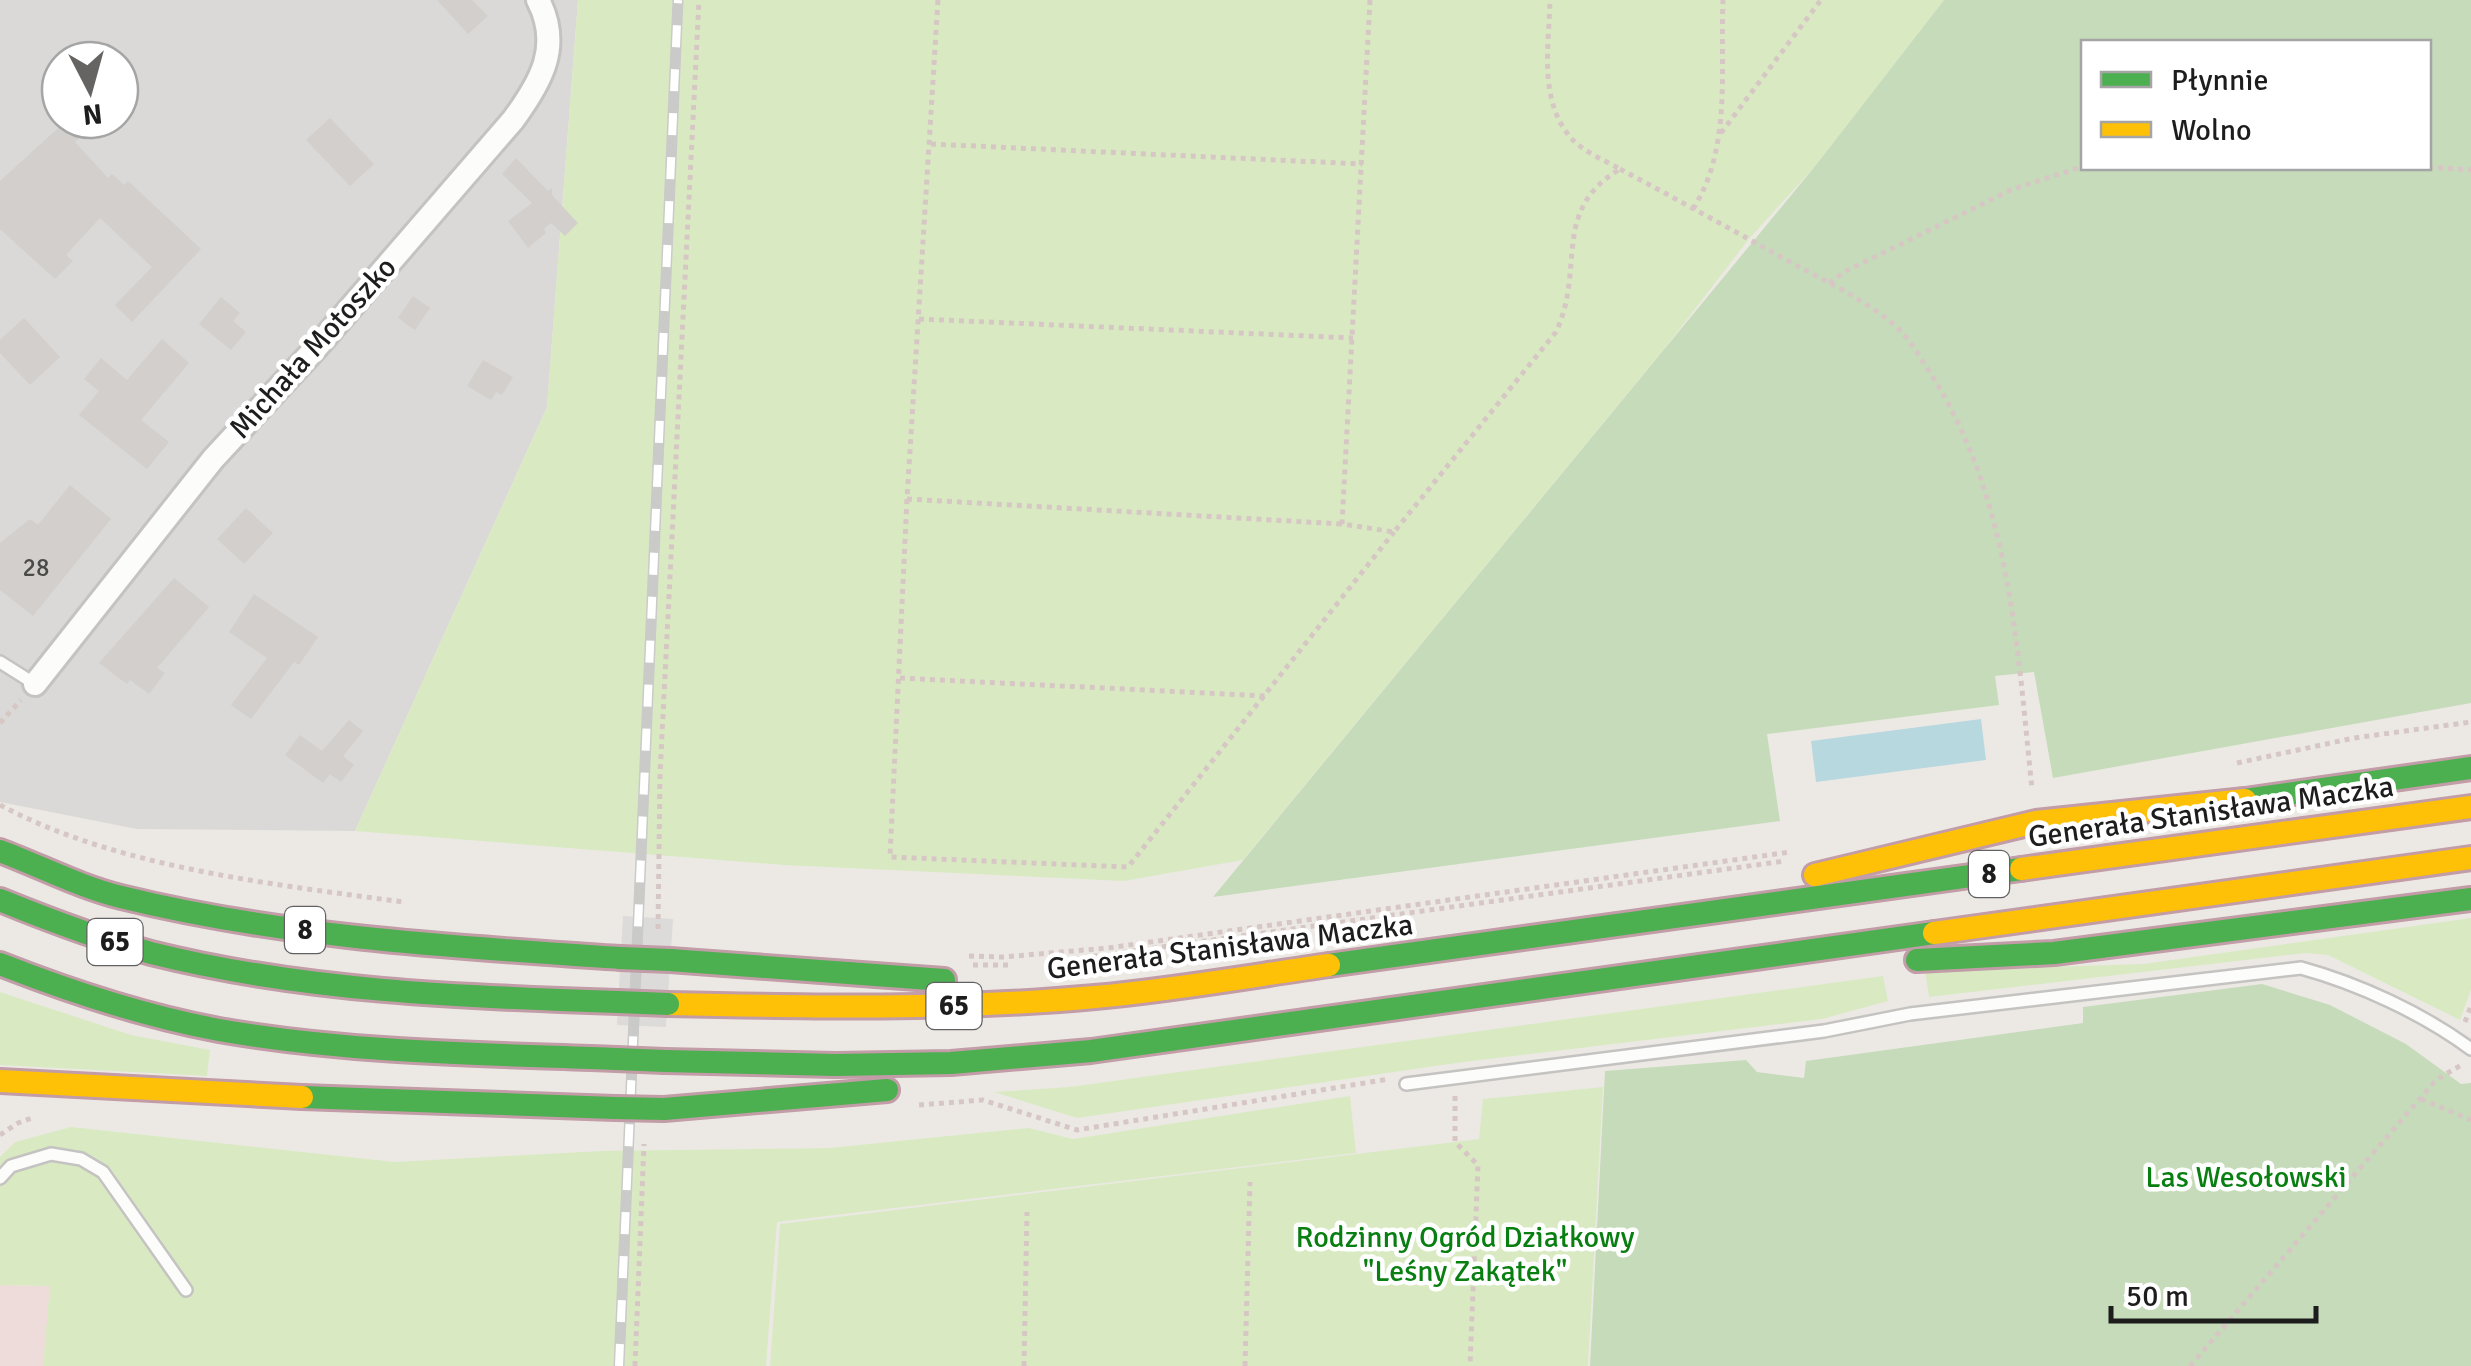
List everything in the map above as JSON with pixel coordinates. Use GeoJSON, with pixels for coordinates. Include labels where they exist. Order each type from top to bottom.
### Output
{"type":"FeatureCollection","features":[{"type":"Feature","properties":{"kind":"highway"},"geometry":{"type":"LineString","coordinates":[[1611,928],[2036,822],[2250,799],[2471,768]]}},
{"type":"Feature","properties":{"kind":"highway","name":"Generała Stanisława Maczka"},"geometry":{"type":"LineString","coordinates":[[0,900],[109,940],[233,972],[359,990],[668,1004],[979,1006],[1097,997],[2471,807]]}},
{"type":"Feature","properties":{"kind":"highway","name":"8"},"geometry":{"type":"LineString","coordinates":[[0,851],[117,896],[235,921],[473,948],[968,976],[1013,984],[1122,975],[1239,977]]}},
{"type":"Feature","properties":{"kind":"highway","name":"8"},"geometry":{"type":"LineString","coordinates":[[944,1086],[1064,1075],[1225,1033],[2471,858]]}},
{"type":"Feature","properties":{"kind":"highway"},"geometry":{"type":"LineString","coordinates":[[1666,970],[2054,953],[2471,899]]}},
{"type":"Feature","properties":{"kind":"highway","name":"65"},"geometry":{"type":"LineString","coordinates":[[0,964],[75,992],[151,1014],[221,1030],[324,1044],[835,1065],[951,1063],[1091,1051],[1225,1033]]}},
{"type":"Feature","properties":{"kind":"highway"},"geometry":{"type":"LineString","coordinates":[[0,1081],[664,1110],[908,1089]]}},
{"type":"Feature","properties":{"kind":"highway"},"geometry":{"type":"LineString","coordinates":[[11,1104],[22,1097],[67,1086]]}},
{"type":"Feature","properties":{"kind":"street","name":"Michała Motoszko"},"geometry":{"type":"LineString","coordinates":[[35,684],[212,459],[315,348],[514,120],[539,83],[548,59],[550,33],[538,0]]}},
{"type":"Feature","properties":{"kind":"lane"},"geometry":{"type":"LineString","coordinates":[[0,662],[35,684]]}},
{"type":"Feature","properties":{"kind":"lane"},"geometry":{"type":"LineString","coordinates":[[1406,1084],[1824,1031],[1910,1014],[2301,968],[2328,975],[2426,1020],[2471,1049]]}},
{"type":"Feature","properties":{"kind":"lane"},"geometry":{"type":"LineString","coordinates":[[0,1178],[11,1166],[51,1154],[81,1159],[103,1172],[186,1290]]}},
{"type":"Feature","properties":{"kind":"path"},"geometry":{"type":"LineString","coordinates":[[659,908],[660,775],[699,0]]}},
{"type":"Feature","properties":{"kind":"path"},"geometry":{"type":"LineString","coordinates":[[938,0],[907,499],[890,857],[1128,867],[1556,332],[1566,310],[1578,215],[1584,198],[1597,182],[1620,169]]}},
{"type":"Feature","properties":{"kind":"path"},"geometry":{"type":"LineString","coordinates":[[1342,524],[1370,0]]}},
{"type":"Feature","properties":{"kind":"path"},"geometry":{"type":"LineString","coordinates":[[1550,0],[1548,79],[1556,113],[1572,139],[1892,322],[1906,336],[1947,399],[1978,469],[1998,530],[2015,624],[2033,795]]}},
{"type":"Feature","properties":{"kind":"path"},"geometry":{"type":"LineString","coordinates":[[1693,209],[1715,165],[1720,136],[1723,0]]}},
{"type":"Feature","properties":{"kind":"path"},"geometry":{"type":"LineString","coordinates":[[1720,136],[1821,0]]}},
{"type":"Feature","properties":{"kind":"path"},"geometry":{"type":"LineString","coordinates":[[930,144],[1362,164]]}},
{"type":"Feature","properties":{"kind":"path"},"geometry":{"type":"LineString","coordinates":[[1829,284],[1846,271],[2013,189],[2081,167]]}},
{"type":"Feature","properties":{"kind":"path"},"geometry":{"type":"LineString","coordinates":[[2431,167],[2471,170]]}},
{"type":"Feature","properties":{"kind":"path"},"geometry":{"type":"LineString","coordinates":[[919,318],[1352,338]]}},
{"type":"Feature","properties":{"kind":"path"},"geometry":{"type":"LineString","coordinates":[[907,499],[1342,524],[1394,532]]}},
{"type":"Feature","properties":{"kind":"path"},"geometry":{"type":"LineString","coordinates":[[900,678],[1265,696]]}},
{"type":"Feature","properties":{"kind":"path"},"geometry":{"type":"LineString","coordinates":[[2220,767],[2323,744],[2471,722]]}},
{"type":"Feature","properties":{"kind":"path"},"geometry":{"type":"LineString","coordinates":[[2239,771],[2324,753]]}},
{"type":"Feature","properties":{"kind":"path"},"geometry":{"type":"LineString","coordinates":[[2021,798],[2045,792]]}},
{"type":"Feature","properties":{"kind":"path"},"geometry":{"type":"LineString","coordinates":[[0,805],[69,833],[188,868],[245,881],[418,904]]}},
{"type":"Feature","properties":{"kind":"path"},"geometry":{"type":"LineString","coordinates":[[0,813],[99,851],[211,882]]}},
{"type":"Feature","properties":{"kind":"path"},"geometry":{"type":"LineString","coordinates":[[963,956],[1003,957],[1108,948],[1801,854],[1766,866],[1038,964]]}},
{"type":"Feature","properties":{"kind":"path"},"geometry":{"type":"LineString","coordinates":[[337,902],[395,910]]}},
{"type":"Feature","properties":{"kind":"path"},"geometry":{"type":"LineString","coordinates":[[968,976],[1022,965]]}},
{"type":"Feature","properties":{"kind":"path"},"geometry":{"type":"LineString","coordinates":[[2190,1366],[2421,1098],[2448,1070],[2471,1062]]}},
{"type":"Feature","properties":{"kind":"path"},"geometry":{"type":"LineString","coordinates":[[1455,1078],[1456,1142],[1478,1165],[1470,1366]]}},
{"type":"Feature","properties":{"kind":"path"},"geometry":{"type":"LineString","coordinates":[[984,1100],[1077,1130],[1388,1079],[1406,1084]]}},
{"type":"Feature","properties":{"kind":"path"},"geometry":{"type":"LineString","coordinates":[[2421,1098],[2471,1120]]}},
{"type":"Feature","properties":{"kind":"path"},"geometry":{"type":"LineString","coordinates":[[1245,1366],[1250,1182]]}},
{"type":"Feature","properties":{"kind":"path"},"geometry":{"type":"LineString","coordinates":[[1024,1366],[1027,1212]]}},
{"type":"Feature","properties":{"kind":"shaded area"},"geometry":{"type":"Polygon","coordinates":[[[0,0],[578,0],[547,407],[355,831],[137,829],[0,802],[0,0]]]}},
{"type":"Feature","properties":{"kind":"shaded area"},"geometry":{"type":"Polygon","coordinates":[[[0,1285],[51,1286],[43,1366],[0,1366],[0,1285]]]}},
{"type":"Feature","properties":{"kind":"green space"},"geometry":{"type":"Polygon","coordinates":[[[578,0],[1944,0],[1816,165],[1749,239],[1665,348],[1243,860],[1124,881],[784,865],[355,831],[547,407],[578,0]]]}},
{"type":"Feature","properties":{"kind":"green space"},"geometry":{"type":"Polygon","coordinates":[[[1944,0],[2471,0],[2471,703],[2053,778],[2034,672],[1995,676],[1999,705],[1767,734],[1780,821],[1213,897],[1816,165],[1944,0]]]}},
{"type":"Feature","properties":{"kind":"green space"},"geometry":{"type":"Polygon","coordinates":[[[2471,918],[2471,990],[2460,1020],[2328,955],[2306,953],[1929,997],[1925,971],[2143,964],[2471,918]]]}},
{"type":"Feature","properties":{"kind":"green space"},"geometry":{"type":"Polygon","coordinates":[[[1883,976],[1888,1001],[1822,1019],[1456,1063],[1077,1118],[994,1092],[1069,1087],[1883,976]]]}},
{"type":"Feature","properties":{"kind":"green space","name":"Las Wesołowski"},"geometry":{"type":"Polygon","coordinates":[[[2262,984],[2330,1005],[2406,1044],[2461,1084],[2471,1083],[2471,1366],[1590,1366],[1605,1071],[1746,1060],[1757,1072],[1804,1078],[1806,1061],[2083,1023],[2083,1007],[2262,984]]]}},
{"type":"Feature","properties":{"kind":"green space"},"geometry":{"type":"Polygon","coordinates":[[[0,992],[131,1035],[210,1050],[207,1076],[0,1065],[0,992]]]}},
{"type":"Feature","properties":{"kind":"green space","name":"Rodzinny Ogród Działkowy \"Leśny Zakątek\""},"geometry":{"type":"Polygon","coordinates":[[[1603,1087],[1588,1366],[770,1366],[780,1224],[1479,1139],[1483,1099],[1603,1087]]]}},
{"type":"Feature","properties":{"kind":"green space"},"geometry":{"type":"Polygon","coordinates":[[[1350,1096],[1356,1153],[777,1222],[766,1366],[43,1366],[50,1286],[0,1285],[0,1157],[15,1142],[71,1127],[395,1162],[601,1151],[829,1148],[1029,1128],[1073,1139],[1350,1096]]]}},
{"type":"Feature","properties":{"kind":"water"},"geometry":{"type":"Polygon","coordinates":[[[1981,719],[1986,760],[1816,782],[1811,741],[1981,719]]]}},
{"type":"Feature","properties":{"kind":"pier"},"geometry":{"type":"Polygon","coordinates":[[[623,916],[673,919],[666,1027],[617,1025],[623,916]]]}},
{"type":"Feature","properties":{"kind":"building"},"geometry":{"type":"Polygon","coordinates":[[[437,0],[472,0],[488,16],[468,34],[437,0]]]}},
{"type":"Feature","properties":{"kind":"building"},"geometry":{"type":"Polygon","coordinates":[[[330,118],[374,164],[350,186],[306,140],[330,118]]]}},
{"type":"Feature","properties":{"kind":"building"},"geometry":{"type":"Polygon","coordinates":[[[45,140],[77,140],[75,142],[108,178],[112,174],[124,185],[128,181],[201,249],[132,322],[115,305],[152,267],[100,218],[66,255],[73,261],[55,279],[0,229],[0,181],[45,140]]]}},
{"type":"Feature","properties":{"kind":"building"},"geometry":{"type":"Polygon","coordinates":[[[516,158],[548,191],[552,188],[552,195],[578,223],[565,236],[551,223],[544,229],[546,233],[528,248],[508,221],[532,203],[502,174],[516,158]]]}},
{"type":"Feature","properties":{"kind":"building"},"geometry":{"type":"Polygon","coordinates":[[[413,296],[430,308],[415,330],[398,318],[413,296]]]}},
{"type":"Feature","properties":{"kind":"building"},"geometry":{"type":"Polygon","coordinates":[[[221,297],[240,313],[233,321],[246,332],[231,350],[199,324],[221,297]]]}},
{"type":"Feature","properties":{"kind":"building"},"geometry":{"type":"Polygon","coordinates":[[[24,318],[60,357],[30,385],[0,353],[0,340],[24,318]]]}},
{"type":"Feature","properties":{"kind":"building"},"geometry":{"type":"Polygon","coordinates":[[[162,339],[189,363],[141,420],[169,442],[147,469],[79,415],[99,391],[84,379],[101,358],[127,380],[162,339]]]}},
{"type":"Feature","properties":{"kind":"building"},"geometry":{"type":"Polygon","coordinates":[[[483,360],[513,377],[502,395],[496,392],[491,400],[467,386],[483,360]]]}},
{"type":"Feature","properties":{"kind":"building"},"geometry":{"type":"Polygon","coordinates":[[[70,485],[111,519],[33,616],[0,590],[0,543],[30,519],[38,525],[70,485]]]}},
{"type":"Feature","properties":{"kind":"building"},"geometry":{"type":"Polygon","coordinates":[[[246,508],[273,533],[244,564],[217,539],[246,508]]]}},
{"type":"Feature","properties":{"kind":"building"},"geometry":{"type":"Polygon","coordinates":[[[174,578],[209,607],[157,668],[165,673],[149,694],[130,680],[127,684],[99,663],[174,578]]]}},
{"type":"Feature","properties":{"kind":"building"},"geometry":{"type":"Polygon","coordinates":[[[254,594],[318,637],[299,665],[294,662],[251,719],[231,705],[267,658],[229,632],[254,594]]]}},
{"type":"Feature","properties":{"kind":"building"},"geometry":{"type":"Polygon","coordinates":[[[349,720],[363,731],[343,756],[354,765],[341,782],[330,774],[323,783],[285,755],[300,735],[322,751],[349,720]]]}},
{"type":"Feature","properties":{"kind":"railway"},"geometry":{"type":"LineString","coordinates":[[619,1366],[678,0]]}},
{"type":"Feature","properties":{"kind":"traffic: fast"},"geometry":{"type":"LineString","coordinates":[[2245,800],[2471,768]]}},
{"type":"Feature","properties":{"kind":"traffic: fast"},"geometry":{"type":"LineString","coordinates":[[0,851],[106,893],[244,922],[369,938],[620,958]]}},
{"type":"Feature","properties":{"kind":"traffic: fast"},"geometry":{"type":"LineString","coordinates":[[1329,965],[2021,869]]}},
{"type":"Feature","properties":{"kind":"traffic: fast"},"geometry":{"type":"LineString","coordinates":[[1917,960],[2054,953],[2471,899]]}},
{"type":"Feature","properties":{"kind":"traffic: fast"},"geometry":{"type":"LineString","coordinates":[[0,900],[132,948],[266,976],[383,990],[618,1002]]}},
{"type":"Feature","properties":{"kind":"traffic: fast"},"geometry":{"type":"LineString","coordinates":[[665,1061],[951,1063],[1091,1051],[1934,933]]}},
{"type":"Feature","properties":{"kind":"traffic: fast"},"geometry":{"type":"LineString","coordinates":[[620,958],[670,960]]}},
{"type":"Feature","properties":{"kind":"traffic: fast"},"geometry":{"type":"LineString","coordinates":[[670,960],[944,980]]}},
{"type":"Feature","properties":{"kind":"traffic: fast"},"geometry":{"type":"LineString","coordinates":[[0,964],[135,1010],[268,1038],[417,1051],[616,1059]]}},
{"type":"Feature","properties":{"kind":"traffic: fast"},"geometry":{"type":"LineString","coordinates":[[618,1002],[668,1004]]}},
{"type":"Feature","properties":{"kind":"traffic: fast"},"geometry":{"type":"LineString","coordinates":[[616,1059],[665,1061]]}},
{"type":"Feature","properties":{"kind":"traffic: fast"},"geometry":{"type":"LineString","coordinates":[[664,1109],[887,1090]]}},
{"type":"Feature","properties":{"kind":"traffic: fast"},"geometry":{"type":"LineString","coordinates":[[302,1097],[615,1108]]}},
{"type":"Feature","properties":{"kind":"traffic: fast"},"geometry":{"type":"LineString","coordinates":[[615,1108],[664,1109]]}},
{"type":"Feature","properties":{"kind":"traffic: slow"},"geometry":{"type":"LineString","coordinates":[[1815,875],[2036,822],[2245,800]]}},
{"type":"Feature","properties":{"kind":"traffic: slow"},"geometry":{"type":"LineString","coordinates":[[2021,869],[2471,807]]}},
{"type":"Feature","properties":{"kind":"traffic: slow"},"geometry":{"type":"LineString","coordinates":[[1934,933],[2471,858]]}},
{"type":"Feature","properties":{"kind":"traffic: slow"},"geometry":{"type":"LineString","coordinates":[[668,1004],[882,1006],[1042,1001],[1154,991],[1329,965]]}},
{"type":"Feature","properties":{"kind":"traffic: slow"},"geometry":{"type":"LineString","coordinates":[[0,1081],[302,1097]]}}]}
